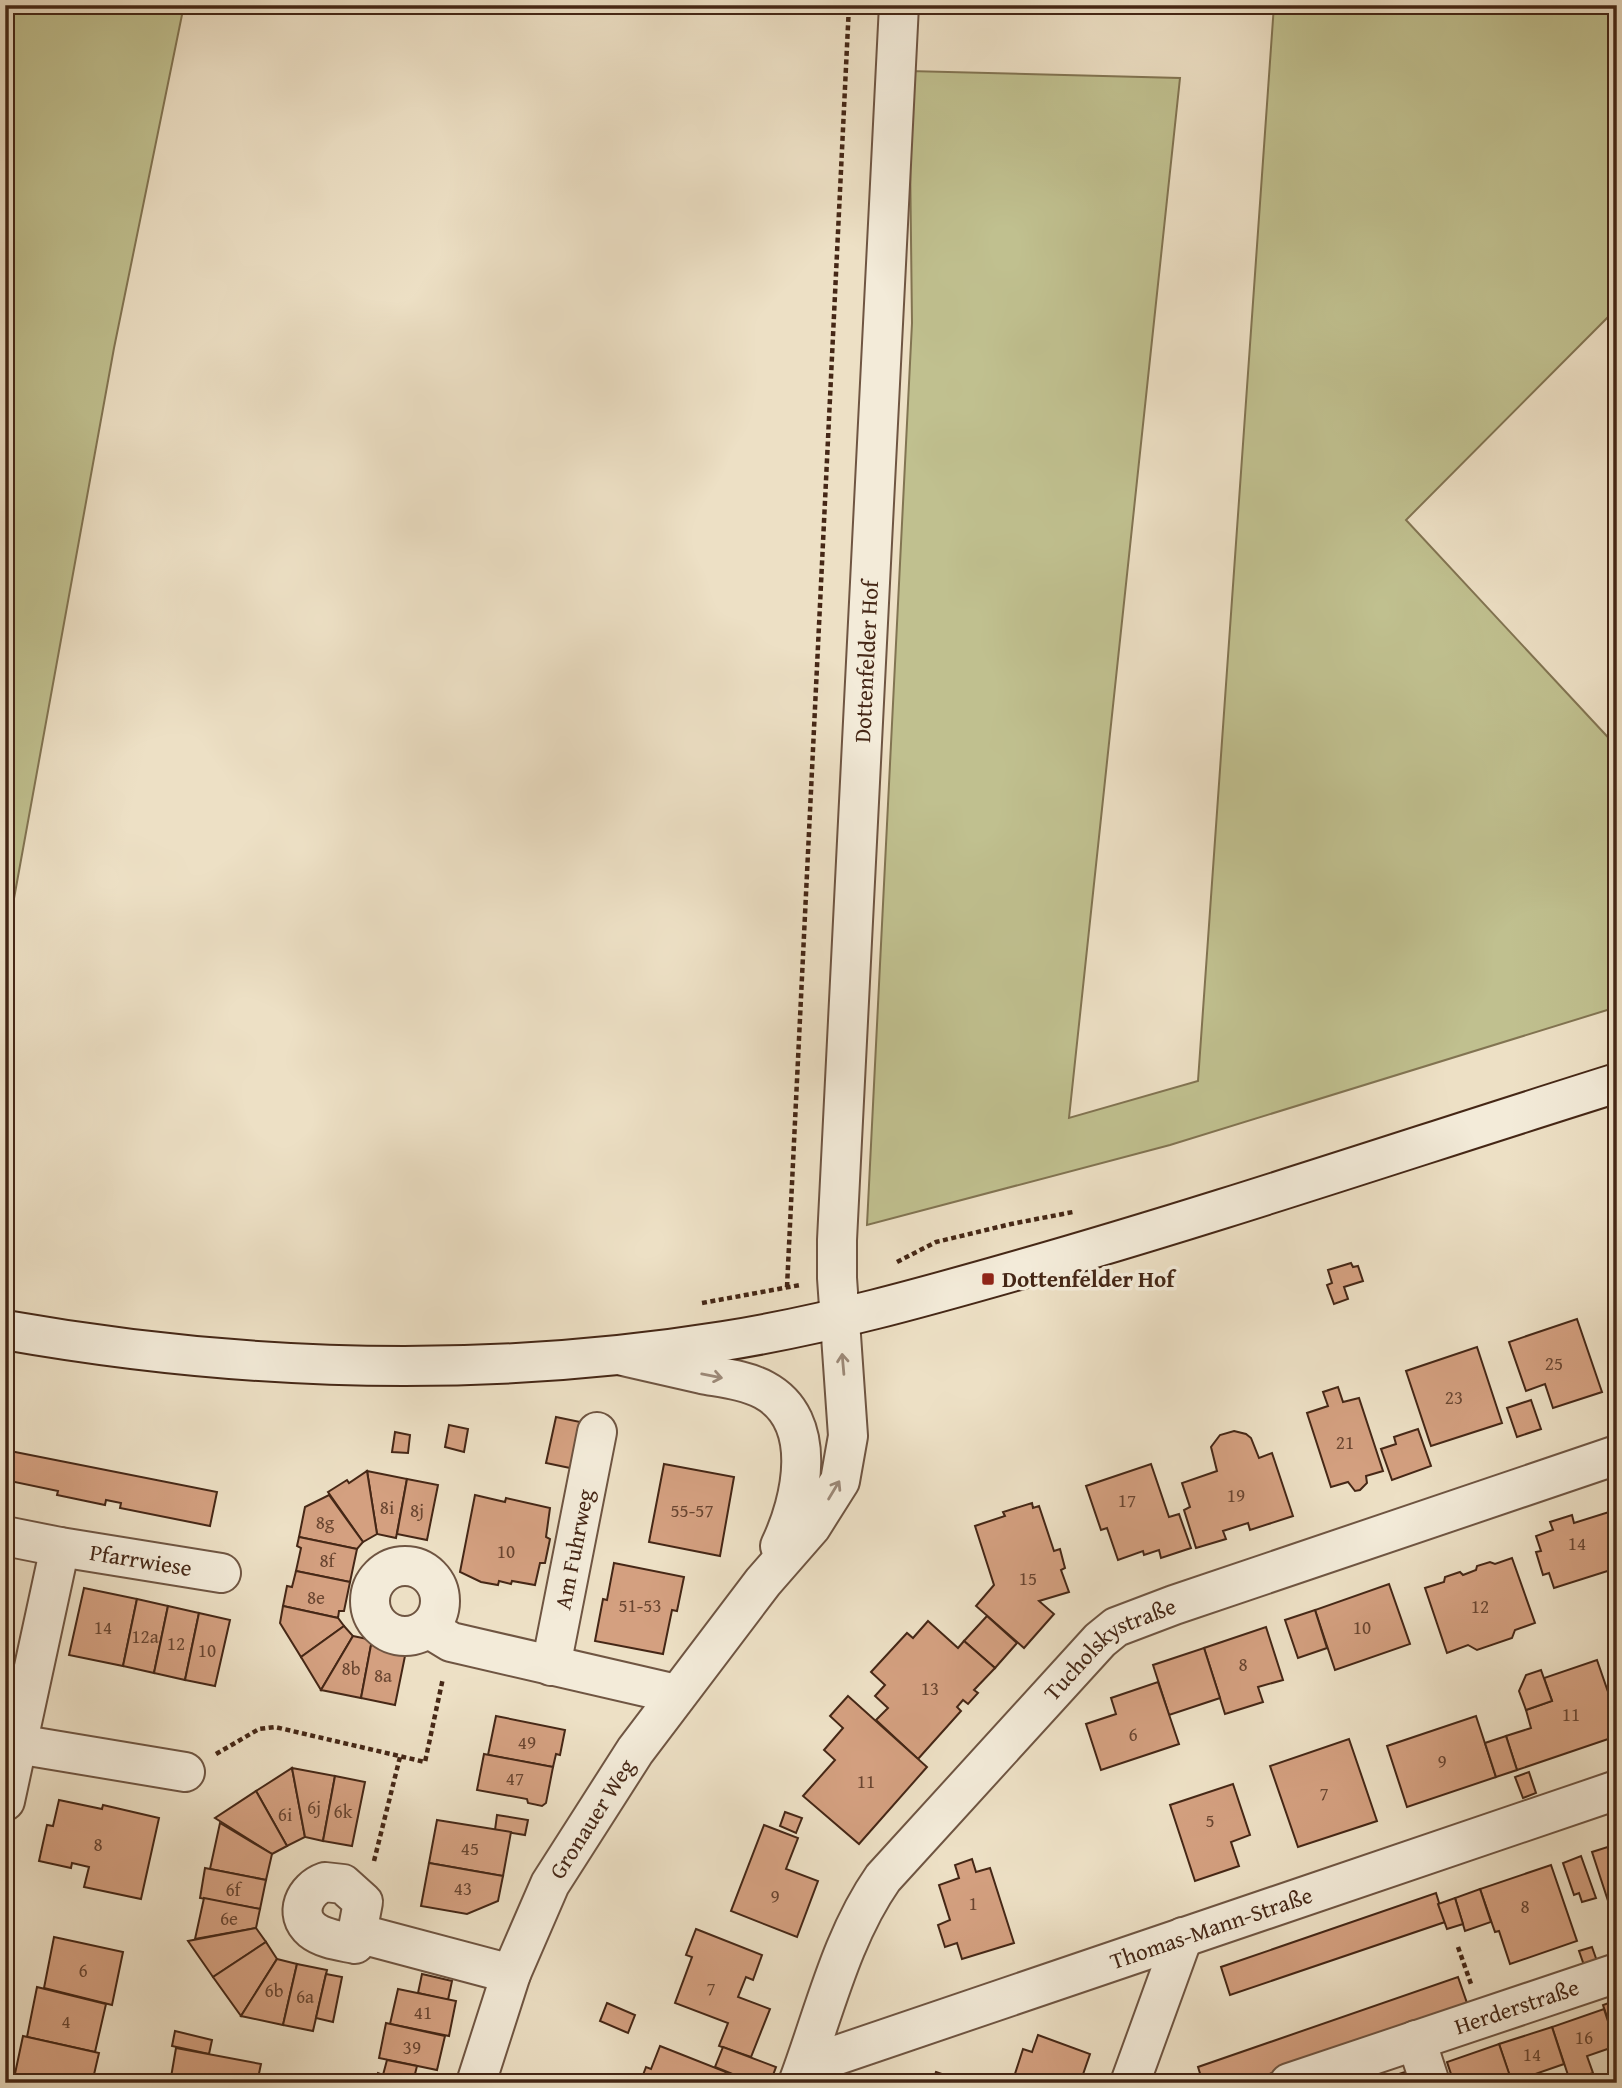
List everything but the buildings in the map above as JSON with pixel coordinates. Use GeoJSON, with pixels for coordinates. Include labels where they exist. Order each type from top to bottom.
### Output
{"type":"FeatureCollection","features":[{"type":"Feature","properties":{"kind":"street","name":"Dottenfelder Hof"},"geometry":{"type":"LineString","coordinates":[[840,1318],[837,1240],[899,5]]}},
{"type":"Feature","properties":{"kind":"street"},"geometry":{"type":"LineString","coordinates":[[5,1330],[153,1352],[317,1365],[405,1367],[531,1363],[621,1356],[726,1340],[840,1318],[1096,1248],[1617,1083]]}},
{"type":"Feature","properties":{"kind":"street","name":"Gronauer Weg"},"geometry":{"type":"LineString","coordinates":[[476,2083],[511,1974],[550,1884],[601,1801],[676,1694],[763,1583],[811,1527],[840,1481],[848,1436],[840,1318]]}},
{"type":"Feature","properties":{"kind":"street","name":"Gronauer Weg"},"geometry":{"type":"LineString","coordinates":[[621,1356],[742,1381],[766,1391],[788,1410],[796,1428],[802,1455],[801,1485],[791,1523],[763,1583]]}},
{"type":"Feature","properties":{"kind":"street","name":"Am Fuhrweg"},"geometry":{"type":"LineString","coordinates":[[551,1666],[597,1432]]}},
{"type":"Feature","properties":{"kind":"street","name":"Tucholskystraße"},"geometry":{"type":"LineString","coordinates":[[801,2074],[852,1931],[865,1903],[883,1878],[1100,1640],[1115,1628],[1174,1605],[1617,1455]]}},
{"type":"Feature","properties":{"kind":"street","name":"Pfarrwiese"},"geometry":{"type":"LineString","coordinates":[[5,1536],[221,1573]]}},
{"type":"Feature","properties":{"kind":"street","name":"Pfarrwiese"},"geometry":{"type":"LineString","coordinates":[[5,1801],[11,1743],[60,1547]]}},
{"type":"Feature","properties":{"kind":"street"},"geometry":{"type":"LineString","coordinates":[[439,1635],[551,1666],[676,1694]]}},
{"type":"Feature","properties":{"kind":"street"},"geometry":{"type":"LineString","coordinates":[[11,1743],[185,1772]]}},
{"type":"Feature","properties":{"kind":"street","name":"Thomas-Mann-Straße"},"geometry":{"type":"LineString","coordinates":[[801,2074],[1183,1937],[1617,1790]]}},
{"type":"Feature","properties":{"kind":"street"},"geometry":{"type":"LineString","coordinates":[[360,1918],[511,1974]]}},
{"type":"Feature","properties":{"kind":"street"},"geometry":{"type":"LineString","coordinates":[[1130,2083],[1183,1937]]}},
{"type":"Feature","properties":{"kind":"street","name":"Herderstraße"},"geometry":{"type":"LineString","coordinates":[[1289,2083],[1617,1973]]}},
{"type":"Feature","properties":{"kind":"street"},"geometry":{"type":"LineString","coordinates":[[1416,2040],[1430,2083]]}},
{"type":"Feature","properties":{"kind":"path"},"geometry":{"type":"LineString","coordinates":[[697,1304],[787,1287],[849,5]]}},
{"type":"Feature","properties":{"kind":"path"},"geometry":{"type":"LineString","coordinates":[[185,1772],[259,1729],[275,1727],[425,1762],[439,1635]]}},
{"type":"Feature","properties":{"kind":"path"},"geometry":{"type":"LineString","coordinates":[[360,1918],[400,1756]]}},
{"type":"Feature","properties":{"kind":"green space"},"geometry":{"type":"Polygon","coordinates":[[[5,5],[184,5],[114,348],[5,948],[5,276],[10,266],[5,245],[5,5]]]}},
{"type":"Feature","properties":{"kind":"green space"},"geometry":{"type":"Polygon","coordinates":[[[1274,5],[1617,5],[1617,308],[1406,520],[1617,747],[1617,1007],[1170,1145],[867,1225],[912,323],[909,71],[1180,78],[1069,1118],[1198,1081],[1274,5]]]}},
{"type":"Feature","properties":{"kind":"place","name":"Dottenfelder Hof"},"geometry":{"type":"Point","coordinates":[988,1279]}}]}
